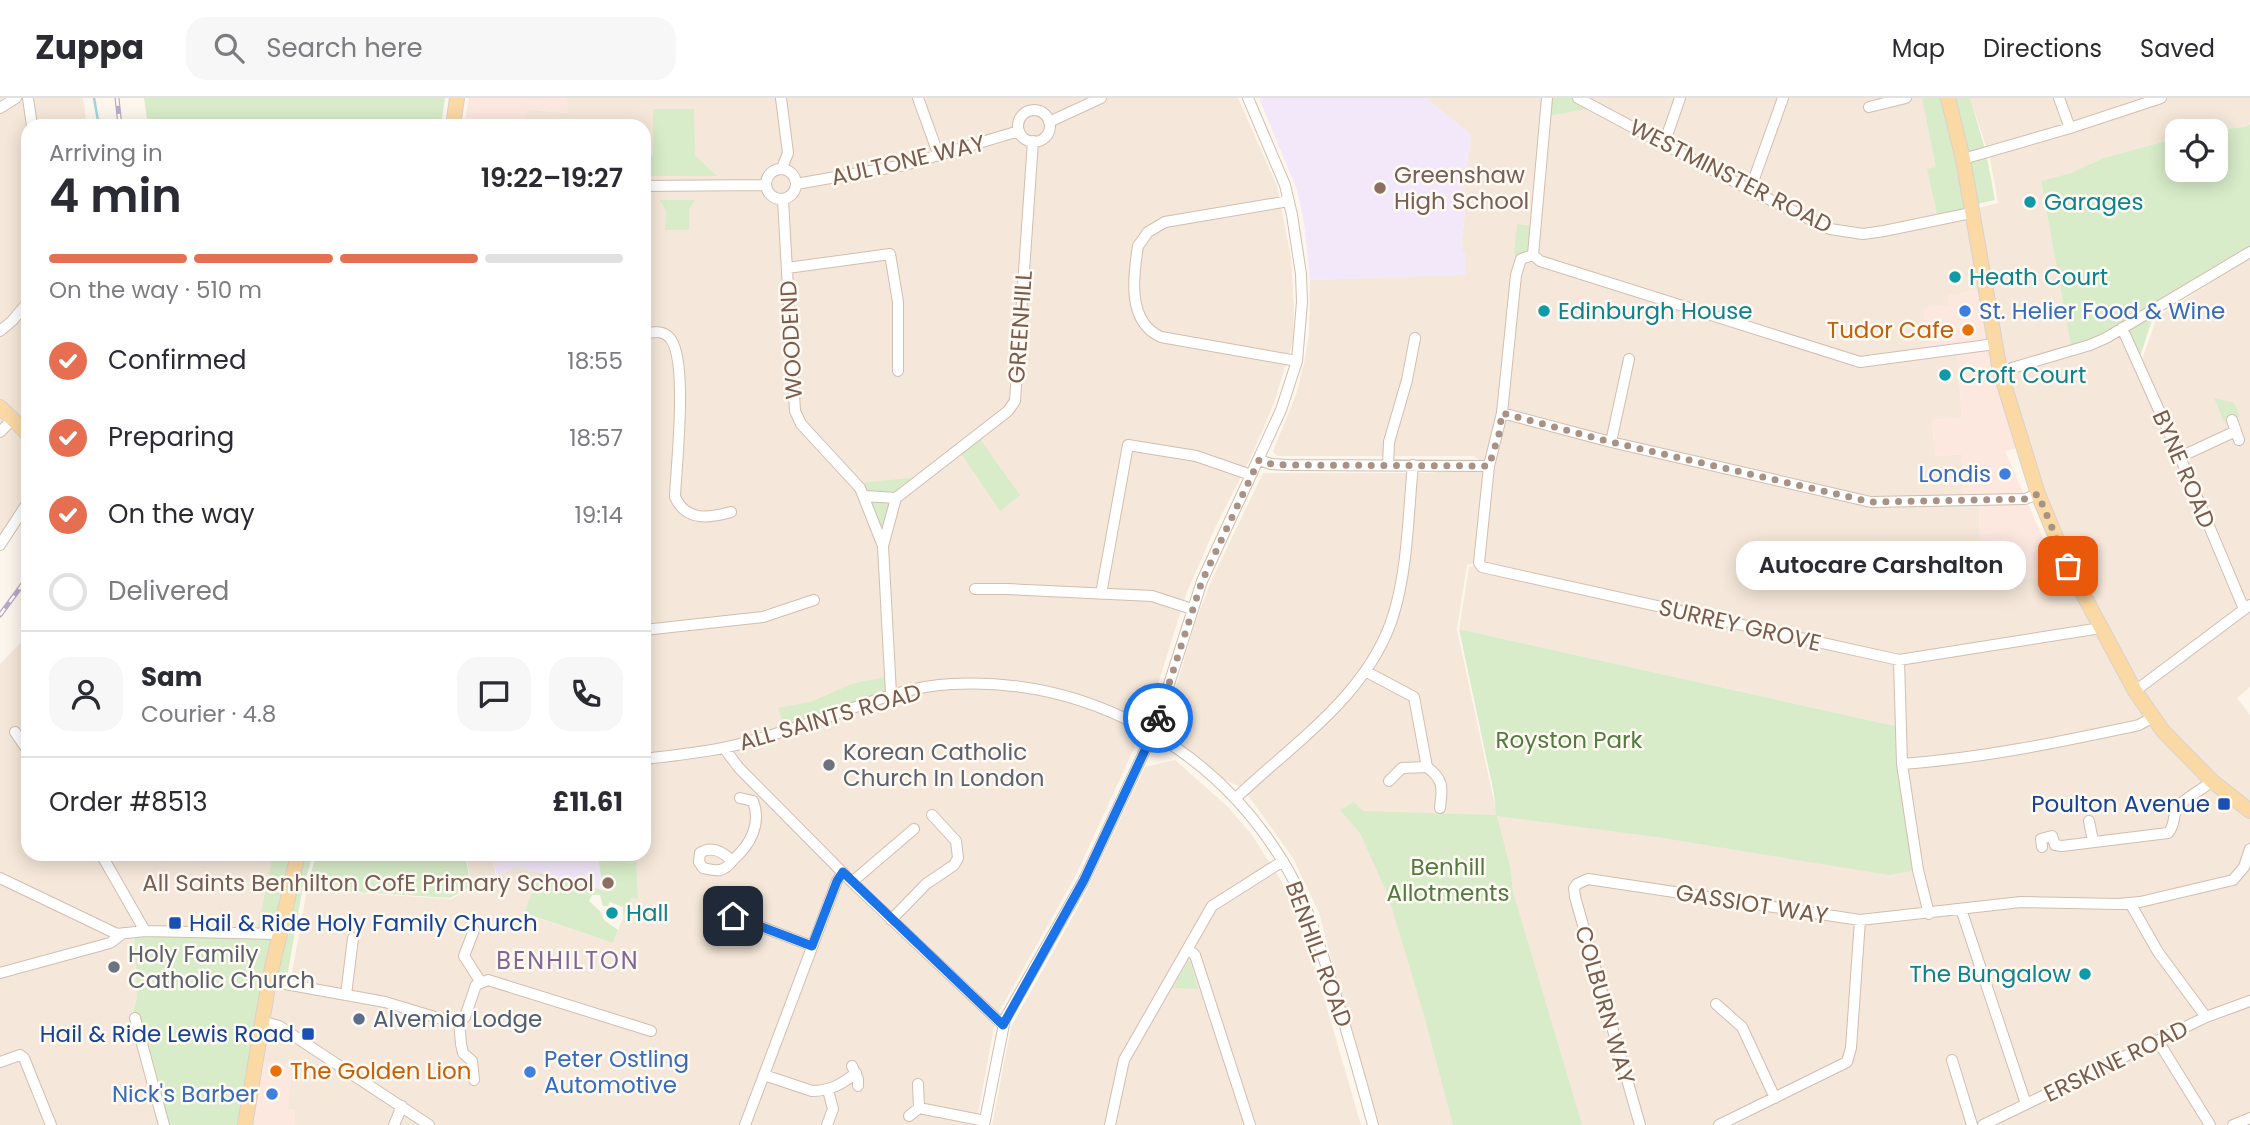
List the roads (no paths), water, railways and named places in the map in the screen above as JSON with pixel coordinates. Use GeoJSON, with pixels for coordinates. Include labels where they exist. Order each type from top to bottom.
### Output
{"type":"FeatureCollection","features":[{"type":"Feature","properties":{"kind":"main road"},"geometry":{"type":"LineString","coordinates":[[454,119],[457,98]]}},
{"type":"Feature","properties":{"kind":"main road"},"geometry":{"type":"LineString","coordinates":[[1948,98],[1963,159],[2000,372],[2038,494],[2068,566],[2135,691],[2163,731],[2212,781],[2250,811]]}},
{"type":"Feature","properties":{"kind":"main road"},"geometry":{"type":"LineString","coordinates":[[0,407],[21,428]]}},
{"type":"Feature","properties":{"kind":"main road"},"geometry":{"type":"LineString","coordinates":[[245,1125],[261,1021],[296,861]]}},
{"type":"Feature","properties":{"kind":"street"},"geometry":{"type":"LineString","coordinates":[[0,108],[16,98]]}},
{"type":"Feature","properties":{"kind":"street"},"geometry":{"type":"LineString","coordinates":[[28,98],[31,119]]}},
{"type":"Feature","properties":{"kind":"street"},"geometry":{"type":"LineString","coordinates":[[781,98],[788,153],[782,169]]}},
{"type":"Feature","properties":{"kind":"street"},"geometry":{"type":"LineString","coordinates":[[918,98],[939,156]]}},
{"type":"Feature","properties":{"kind":"street"},"geometry":{"type":"LineString","coordinates":[[1019,131],[1024,138],[1033,141],[1046,136],[1049,122],[1101,98]]}},
{"type":"Feature","properties":{"kind":"street"},"geometry":{"type":"LineString","coordinates":[[919,1108],[985,1123],[1003,1025],[1084,880],[1154,731],[1202,581],[1259,460],[1297,361],[1302,328],[1301,274],[1289,201],[1264,131],[1248,98]]}},
{"type":"Feature","properties":{"kind":"street"},"geometry":{"type":"LineString","coordinates":[[1533,255],[1547,98]]}},
{"type":"Feature","properties":{"kind":"street","name":"WESTMINSTER ROAD"},"geometry":{"type":"LineString","coordinates":[[1578,98],[1810,221],[1846,232],[1884,232],[1971,213]]}},
{"type":"Feature","properties":{"kind":"street"},"geometry":{"type":"LineString","coordinates":[[1664,144],[1680,98]]}},
{"type":"Feature","properties":{"kind":"street"},"geometry":{"type":"LineString","coordinates":[[1750,190],[1783,98]]}},
{"type":"Feature","properties":{"kind":"street"},"geometry":{"type":"LineString","coordinates":[[1869,107],[1906,98]]}},
{"type":"Feature","properties":{"kind":"street"},"geometry":{"type":"LineString","coordinates":[[2059,98],[2070,128]]}},
{"type":"Feature","properties":{"kind":"street"},"geometry":{"type":"LineString","coordinates":[[1963,159],[2161,98]]}},
{"type":"Feature","properties":{"kind":"street","name":"AULTONE WAY"},"geometry":{"type":"LineString","coordinates":[[796,184],[905,165],[1019,131],[1019,121],[1029,111],[1044,113],[1049,122]]}},
{"type":"Feature","properties":{"kind":"street","name":"GREENHILL"},"geometry":{"type":"LineString","coordinates":[[896,498],[1008,411],[1015,401],[1033,141]]}},
{"type":"Feature","properties":{"kind":"street"},"geometry":{"type":"LineString","coordinates":[[782,169],[791,172],[796,184],[792,195],[783,200],[769,194],[765,185],[772,171],[782,169]]}},
{"type":"Feature","properties":{"kind":"street"},"geometry":{"type":"LineString","coordinates":[[651,186],[765,185]]}},
{"type":"Feature","properties":{"kind":"street","name":"WOODEND"},"geometry":{"type":"LineString","coordinates":[[783,200],[797,418],[855,481],[865,496],[883,546],[891,694]]}},
{"type":"Feature","properties":{"kind":"street"},"geometry":{"type":"LineString","coordinates":[[1289,201],[1176,219],[1154,227],[1147,232],[1138,246],[1135,302],[1145,327],[1161,337],[1297,361]]}},
{"type":"Feature","properties":{"kind":"street"},"geometry":{"type":"LineString","coordinates":[[2012,368],[2090,345],[2250,252]]}},
{"type":"Feature","properties":{"kind":"street"},"geometry":{"type":"LineString","coordinates":[[787,268],[890,254],[898,302],[898,372]]}},
{"type":"Feature","properties":{"kind":"street"},"geometry":{"type":"LineString","coordinates":[[1533,255],[1540,261],[1860,362],[1995,344]]}},
{"type":"Feature","properties":{"kind":"street"},"geometry":{"type":"LineString","coordinates":[[1259,460],[1279,464],[1489,466],[1502,413],[1516,275],[1521,259],[1533,255]]}},
{"type":"Feature","properties":{"kind":"street"},"geometry":{"type":"LineString","coordinates":[[0,331],[21,310]]}},
{"type":"Feature","properties":{"kind":"street","name":"BYNE ROAD"},"geometry":{"type":"LineString","coordinates":[[2122,328],[2247,607]]}},
{"type":"Feature","properties":{"kind":"street"},"geometry":{"type":"LineString","coordinates":[[651,332],[665,333],[676,345],[681,382],[675,497],[678,505],[698,517],[731,512]]}},
{"type":"Feature","properties":{"kind":"street"},"geometry":{"type":"LineString","coordinates":[[1388,465],[1389,442],[1407,380],[1415,338]]}},
{"type":"Feature","properties":{"kind":"street"},"geometry":{"type":"LineString","coordinates":[[1611,442],[1629,359]]}},
{"type":"Feature","properties":{"kind":"street"},"geometry":{"type":"LineString","coordinates":[[1502,413],[1611,442],[1871,502],[2025,499],[2038,494]]}},
{"type":"Feature","properties":{"kind":"street"},"geometry":{"type":"LineString","coordinates":[[0,432],[12,420]]}},
{"type":"Feature","properties":{"kind":"street"},"geometry":{"type":"LineString","coordinates":[[2180,457],[2238,435],[2232,420]]}},
{"type":"Feature","properties":{"kind":"street"},"geometry":{"type":"LineString","coordinates":[[1101,594],[1128,445],[1196,456],[1251,475]]}},
{"type":"Feature","properties":{"kind":"street"},"geometry":{"type":"LineString","coordinates":[[1236,798],[1336,706],[1365,671],[1387,629],[1400,590],[1413,465]]}},
{"type":"Feature","properties":{"kind":"street","name":"SURREY GROVE"},"geometry":{"type":"LineString","coordinates":[[1489,466],[1479,563],[1482,567],[1899,660],[2101,628]]}},
{"type":"Feature","properties":{"kind":"street"},"geometry":{"type":"LineString","coordinates":[[865,496],[896,498]]}},
{"type":"Feature","properties":{"kind":"street","name":"WOODEND"},"geometry":{"type":"LineString","coordinates":[[883,546],[896,498]]}},
{"type":"Feature","properties":{"kind":"street"},"geometry":{"type":"LineString","coordinates":[[0,545],[21,513]]}},
{"type":"Feature","properties":{"kind":"street"},"geometry":{"type":"LineString","coordinates":[[975,589],[1152,597],[1192,609]]}},
{"type":"Feature","properties":{"kind":"street"},"geometry":{"type":"LineString","coordinates":[[651,629],[763,617],[814,600]]}},
{"type":"Feature","properties":{"kind":"street"},"geometry":{"type":"LineString","coordinates":[[2135,691],[2247,607]]}},
{"type":"Feature","properties":{"kind":"street"},"geometry":{"type":"LineString","coordinates":[[1899,660],[1902,764],[1918,870],[1928,914],[2021,902],[2130,903],[2232,880],[2244,867],[2250,849]]}},
{"type":"Feature","properties":{"kind":"street"},"geometry":{"type":"LineString","coordinates":[[1365,671],[1414,698],[1427,767],[1437,775],[1442,785],[1440,808]]}},
{"type":"Feature","properties":{"kind":"street","name":"ALL SAINTS ROAD"},"geometry":{"type":"LineString","coordinates":[[651,754],[724,748],[809,723],[891,694],[952,684],[1000,686],[1042,691],[1080,700],[1154,731],[1199,764],[1236,798]]}},
{"type":"Feature","properties":{"kind":"street"},"geometry":{"type":"LineString","coordinates":[[1902,764],[2020,750],[2139,725],[2153,717]]}},
{"type":"Feature","properties":{"kind":"street"},"geometry":{"type":"LineString","coordinates":[[15,732],[21,741]]}},
{"type":"Feature","properties":{"kind":"street"},"geometry":{"type":"LineString","coordinates":[[724,748],[739,768],[852,882],[1003,1025]]}},
{"type":"Feature","properties":{"kind":"street"},"geometry":{"type":"LineString","coordinates":[[1389,781],[1402,768],[1427,767]]}},
{"type":"Feature","properties":{"kind":"street"},"geometry":{"type":"LineString","coordinates":[[2042,847],[2041,839],[2052,836],[2055,845],[2062,846],[2168,833],[2174,827],[2176,810],[2180,804],[2212,781]]}},
{"type":"Feature","properties":{"kind":"street"},"geometry":{"type":"LineString","coordinates":[[753,801],[762,791]]}},
{"type":"Feature","properties":{"kind":"street"},"geometry":{"type":"LineString","coordinates":[[740,798],[753,801]]}},
{"type":"Feature","properties":{"kind":"street","name":"BENHILL ROAD"},"geometry":{"type":"LineString","coordinates":[[1236,798],[1283,861],[1312,923],[1350,1036],[1373,1125]]}},
{"type":"Feature","properties":{"kind":"street"},"geometry":{"type":"LineString","coordinates":[[732,861],[751,839],[757,811],[753,801]]}},
{"type":"Feature","properties":{"kind":"street"},"geometry":{"type":"LineString","coordinates":[[891,920],[926,884],[954,865],[958,858],[956,841],[932,815]]}},
{"type":"Feature","properties":{"kind":"street"},"geometry":{"type":"LineString","coordinates":[[2089,821],[2093,841]]}},
{"type":"Feature","properties":{"kind":"street"},"geometry":{"type":"LineString","coordinates":[[852,882],[914,829]]}},
{"type":"Feature","properties":{"kind":"street"},"geometry":{"type":"LineString","coordinates":[[883,838],[892,848]]}},
{"type":"Feature","properties":{"kind":"street"},"geometry":{"type":"LineString","coordinates":[[105,861],[145,931]]}},
{"type":"Feature","properties":{"kind":"street"},"geometry":{"type":"LineString","coordinates":[[1110,1125],[1124,1060],[1212,906],[1283,861]]}},
{"type":"Feature","properties":{"kind":"street"},"geometry":{"type":"LineString","coordinates":[[745,1125],[837,881],[843,872]]}},
{"type":"Feature","properties":{"kind":"street"},"geometry":{"type":"LineString","coordinates":[[0,878],[122,934],[145,931],[279,933]]}},
{"type":"Feature","properties":{"kind":"street","name":"GASSIOT WAY"},"geometry":{"type":"LineString","coordinates":[[1577,884],[1588,879],[1860,920],[1928,914]]}},
{"type":"Feature","properties":{"kind":"street","name":"COLBURN WAY"},"geometry":{"type":"LineString","coordinates":[[1577,884],[1575,897],[1580,920],[1640,1125]]}},
{"type":"Feature","properties":{"kind":"street"},"geometry":{"type":"LineString","coordinates":[[2130,903],[2158,952],[2206,1017]]}},
{"type":"Feature","properties":{"kind":"street"},"geometry":{"type":"LineString","coordinates":[[1961,909],[2026,1104]]}},
{"type":"Feature","properties":{"kind":"street"},"geometry":{"type":"LineString","coordinates":[[729,930],[733,916],[812,946]]}},
{"type":"Feature","properties":{"kind":"street"},"geometry":{"type":"LineString","coordinates":[[1720,1125],[1843,1065],[1850,1056],[1860,920]]}},
{"type":"Feature","properties":{"kind":"street"},"geometry":{"type":"LineString","coordinates":[[474,930],[464,956],[480,981]]}},
{"type":"Feature","properties":{"kind":"street"},"geometry":{"type":"LineString","coordinates":[[0,973],[110,943],[122,934]]}},
{"type":"Feature","properties":{"kind":"street"},"geometry":{"type":"LineString","coordinates":[[346,995],[354,938]]}},
{"type":"Feature","properties":{"kind":"street"},"geometry":{"type":"LineString","coordinates":[[1188,949],[1195,956],[1250,1125]]}},
{"type":"Feature","properties":{"kind":"street"},"geometry":{"type":"LineString","coordinates":[[269,981],[384,1002],[445,1020],[458,1021],[465,1017],[473,989],[480,981],[488,980],[651,1031]]}},
{"type":"Feature","properties":{"kind":"street","name":"ERSKINE ROAD"},"geometry":{"type":"LineString","coordinates":[[1983,1125],[2206,1017],[2250,1001]]}},
{"type":"Feature","properties":{"kind":"street"},"geometry":{"type":"LineString","coordinates":[[1716,1004],[1742,1027],[1775,1098]]}},
{"type":"Feature","properties":{"kind":"street"},"geometry":{"type":"LineString","coordinates":[[135,1018],[164,1125]]}},
{"type":"Feature","properties":{"kind":"street"},"geometry":{"type":"LineString","coordinates":[[261,1021],[279,1026],[429,1125]]}},
{"type":"Feature","properties":{"kind":"street"},"geometry":{"type":"LineString","coordinates":[[458,1021],[463,1053],[472,1061],[474,1080]]}},
{"type":"Feature","properties":{"kind":"street"},"geometry":{"type":"LineString","coordinates":[[2158,1041],[2210,1125]]}},
{"type":"Feature","properties":{"kind":"street"},"geometry":{"type":"LineString","coordinates":[[0,1062],[20,1055],[24,1058],[49,1124]]}},
{"type":"Feature","properties":{"kind":"street"},"geometry":{"type":"LineString","coordinates":[[1952,1060],[1972,1125]]}},
{"type":"Feature","properties":{"kind":"street"},"geometry":{"type":"LineString","coordinates":[[764,1075],[812,1091],[828,1090],[844,1083],[854,1069],[858,1086]]}},
{"type":"Feature","properties":{"kind":"street"},"geometry":{"type":"LineString","coordinates":[[918,1084],[919,1108]]}},
{"type":"Feature","properties":{"kind":"street"},"geometry":{"type":"LineString","coordinates":[[827,1125],[833,1109],[828,1090]]}},
{"type":"Feature","properties":{"kind":"street"},"geometry":{"type":"LineString","coordinates":[[394,1125],[401,1106]]}},
{"type":"Feature","properties":{"kind":"street"},"geometry":{"type":"LineString","coordinates":[[909,1116],[919,1108]]}},
{"type":"Feature","properties":{"kind":"street"},"geometry":{"type":"LineString","coordinates":[[2233,1125],[2250,1118]]}},
{"type":"Feature","properties":{"kind":"waterway"},"geometry":{"type":"LineString","coordinates":[[94,98],[98,119]]}},
{"type":"Feature","properties":{"kind":"railway"},"geometry":{"type":"LineString","coordinates":[[117,98],[119,119]]}},
{"type":"Feature","properties":{"kind":"railway"},"geometry":{"type":"LineString","coordinates":[[0,615],[21,586]]}},
{"type":"Feature","properties":{"kind":"place","name":"Greenshaw High School"},"geometry":{"type":"Point","coordinates":[1380,188]}},
{"type":"Feature","properties":{"kind":"place","name":"Garages"},"geometry":{"type":"Point","coordinates":[2030,202]}},
{"type":"Feature","properties":{"kind":"place","name":"Heath Court"},"geometry":{"type":"Point","coordinates":[1955,277]}},
{"type":"Feature","properties":{"kind":"place","name":"Edinburgh House"},"geometry":{"type":"Point","coordinates":[1544,311]}},
{"type":"Feature","properties":{"kind":"place","name":"St. Helier Food & Wine"},"geometry":{"type":"Point","coordinates":[1965,311]}},
{"type":"Feature","properties":{"kind":"place","name":"Tudor Cafe"},"geometry":{"type":"Point","coordinates":[1968,330]}},
{"type":"Feature","properties":{"kind":"place","name":"Croft Court"},"geometry":{"type":"Point","coordinates":[1945,375]}},
{"type":"Feature","properties":{"kind":"place","name":"Londis"},"geometry":{"type":"Point","coordinates":[2005,474]}},
{"type":"Feature","properties":{"kind":"place","name":"Autocare Carshalton"},"geometry":{"type":"Point","coordinates":[2068,566]}},
{"type":"Feature","properties":{"kind":"place","name":"Korean Catholic Church In London"},"geometry":{"type":"Point","coordinates":[829,765]}},
{"type":"Feature","properties":{"kind":"place","name":"Poulton Avenue"},"geometry":{"type":"Point","coordinates":[2224,804]}},
{"type":"Feature","properties":{"kind":"place","name":"All Saints Benhilton CofE Primary School"},"geometry":{"type":"Point","coordinates":[608,883]}},
{"type":"Feature","properties":{"kind":"place","name":"Hall"},"geometry":{"type":"Point","coordinates":[612,913]}},
{"type":"Feature","properties":{"kind":"place","name":"Hail & Ride Holy Family Church"},"geometry":{"type":"Point","coordinates":[175,923]}},
{"type":"Feature","properties":{"kind":"place","name":"Holy Family Catholic Church"},"geometry":{"type":"Point","coordinates":[114,967]}},
{"type":"Feature","properties":{"kind":"place","name":"The Bungalow"},"geometry":{"type":"Point","coordinates":[2085,974]}},
{"type":"Feature","properties":{"kind":"place","name":"Alvemia Lodge"},"geometry":{"type":"Point","coordinates":[359,1019]}},
{"type":"Feature","properties":{"kind":"place","name":"Hail & Ride Lewis Road"},"geometry":{"type":"Point","coordinates":[308,1034]}},
{"type":"Feature","properties":{"kind":"place","name":"The Golden Lion"},"geometry":{"type":"Point","coordinates":[276,1071]}},
{"type":"Feature","properties":{"kind":"place","name":"Peter Ostling Automotive"},"geometry":{"type":"Point","coordinates":[530,1072]}},
{"type":"Feature","properties":{"kind":"place","name":"Nick's Barber"},"geometry":{"type":"Point","coordinates":[272,1094]}},
{"type":"Feature","properties":{"kind":"district","name":"BENHILTON"},"geometry":{"type":"Point","coordinates":[568,961]}},
{"type":"Feature","properties":{"kind":"park label","name":"Royston Park"},"geometry":{"type":"Point","coordinates":[1569,740]}},
{"type":"Feature","properties":{"kind":"park label","name":"Benhill Allotments"},"geometry":{"type":"Point","coordinates":[1448,880]}}]}
